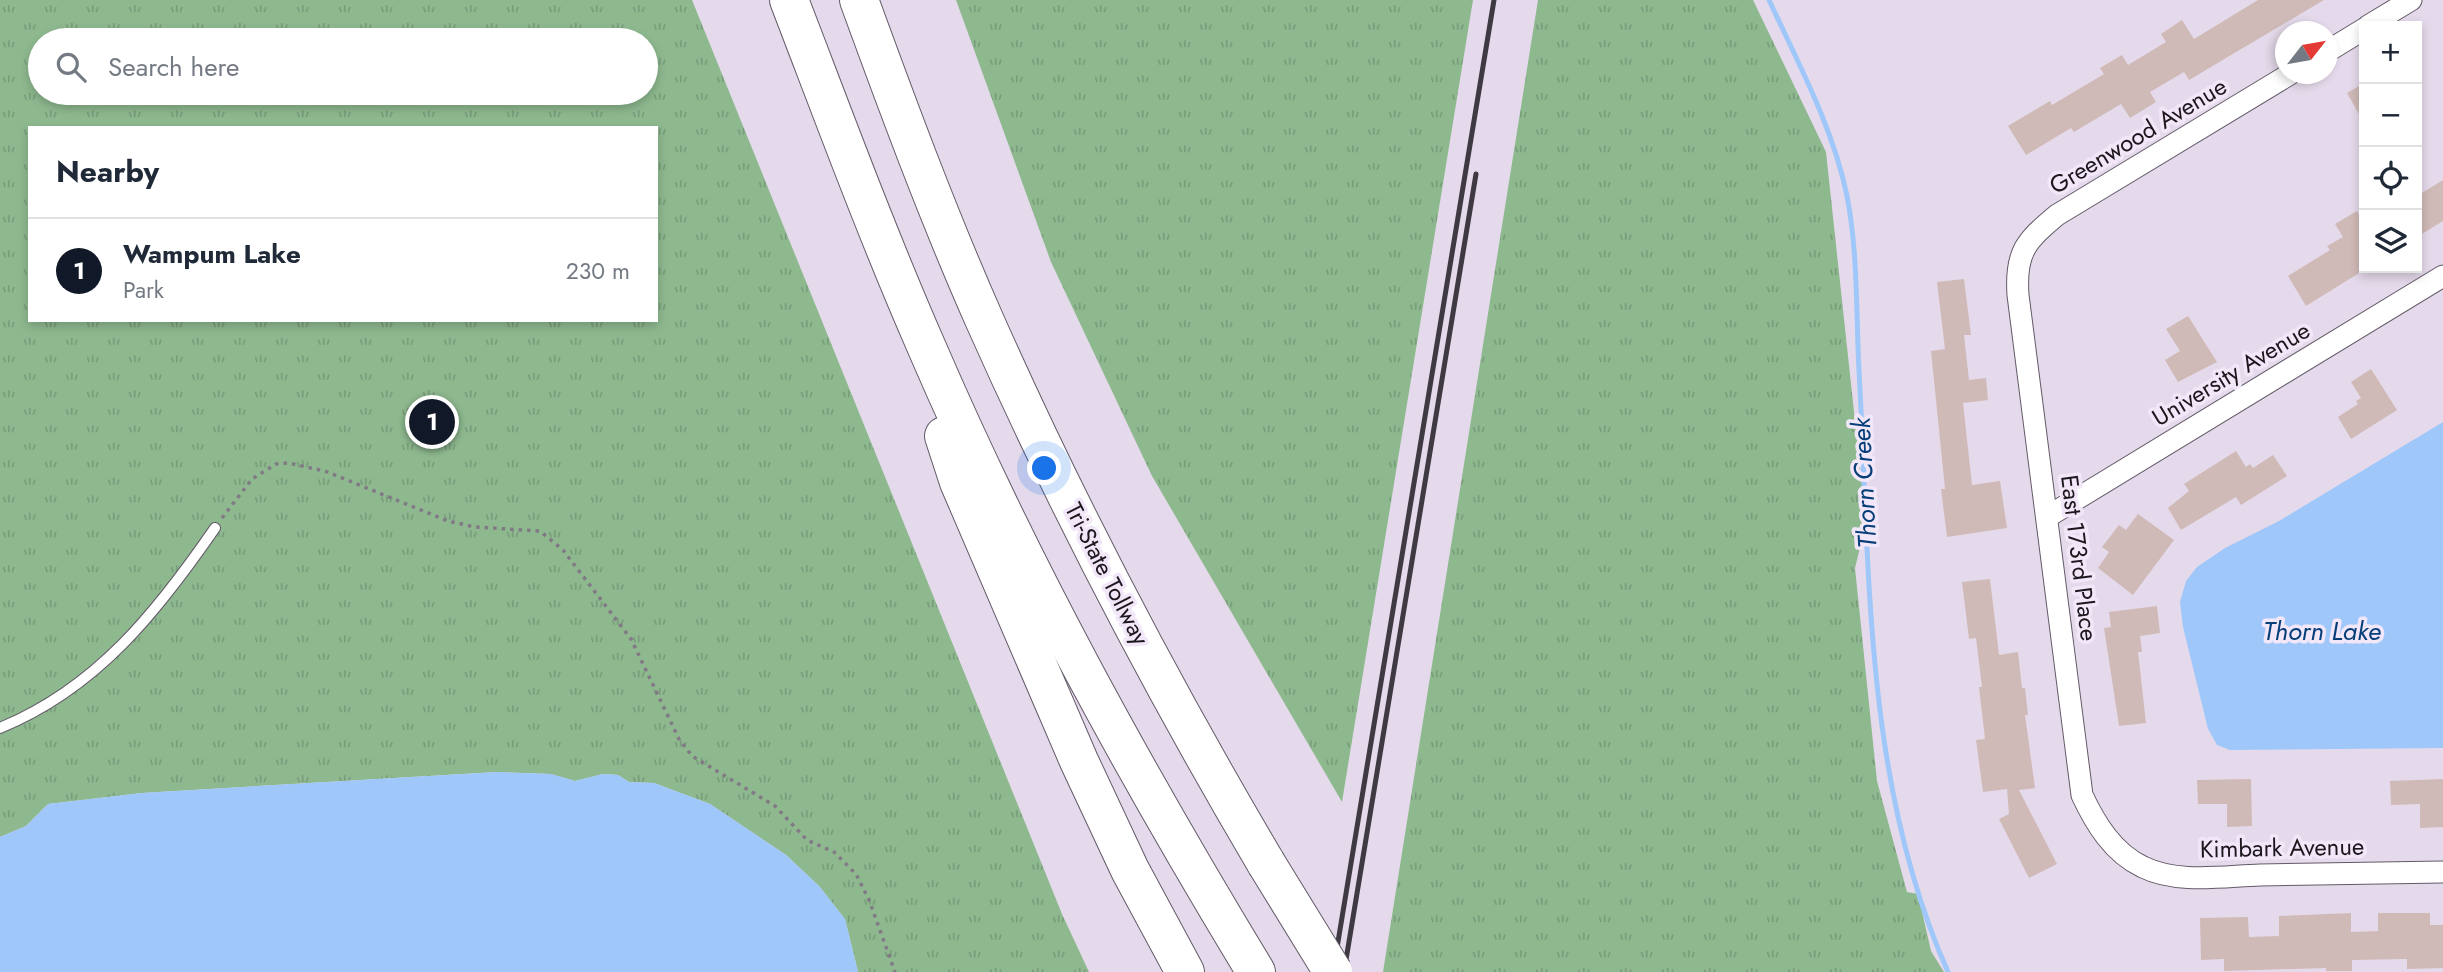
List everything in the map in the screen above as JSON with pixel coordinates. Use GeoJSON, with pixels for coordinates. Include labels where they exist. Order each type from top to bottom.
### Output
{"type":"FeatureCollection","features":[{"type":"Feature","properties":{"kind":"highway"},"geometry":{"type":"LineString","coordinates":[[789,0],[880,237],[928,351],[1025,557],[1117,733],[1253,966]]}},
{"type":"Feature","properties":{"kind":"highway","name":"Tri-State Tollway"},"geometry":{"type":"LineString","coordinates":[[859,0],[939,214],[984,319],[1084,531],[1165,687],[1266,863],[1333,972]]}},
{"type":"Feature","properties":{"kind":"highway"},"geometry":{"type":"LineString","coordinates":[[886,0],[902,43],[939,214]]}},
{"type":"Feature","properties":{"kind":"highway"},"geometry":{"type":"LineString","coordinates":[[880,237],[959,482],[1079,761],[1130,870],[1185,972]]}},
{"type":"Feature","properties":{"kind":"street"},"geometry":{"type":"LineString","coordinates":[[2376,21],[2412,0]]}},
{"type":"Feature","properties":{"kind":"street"},"geometry":{"type":"LineString","coordinates":[[2338,45],[2359,31]]}},
{"type":"Feature","properties":{"kind":"street","name":"Greenwood Avenue"},"geometry":{"type":"LineString","coordinates":[[2021,252],[2032,236],[2057,215],[2275,83]]}},
{"type":"Feature","properties":{"kind":"street","name":"East 173rd Place"},"geometry":{"type":"LineString","coordinates":[[2021,252],[2017,273],[2018,295],[2082,795],[2102,831],[2126,856]]}},
{"type":"Feature","properties":{"kind":"street","name":"University Avenue"},"geometry":{"type":"LineString","coordinates":[[2047,517],[2443,276]]}},
{"type":"Feature","properties":{"kind":"street","name":"Kimbark Avenue"},"geometry":{"type":"LineString","coordinates":[[2126,856],[2143,868],[2181,876],[2443,872]]}},
{"type":"Feature","properties":{"kind":"lane"},"geometry":{"type":"LineString","coordinates":[[0,728],[44,707],[81,683],[113,655],[170,593],[215,528]]}},
{"type":"Feature","properties":{"kind":"path"},"geometry":{"type":"LineString","coordinates":[[215,528],[252,479],[276,464],[288,463],[325,471],[448,521],[483,528],[540,531],[563,550],[631,639],[680,739],[692,756],[775,806],[807,840],[834,852],[856,874],[869,900],[895,972]]}},
{"type":"Feature","properties":{"kind":"green space"},"geometry":{"type":"Polygon","coordinates":[[[0,0],[692,0],[1062,914],[1089,972],[858,972],[845,919],[819,886],[786,855],[710,804],[654,783],[629,782],[618,775],[603,774],[575,781],[551,774],[497,772],[142,793],[48,804],[26,826],[0,837],[0,0]]]}},
{"type":"Feature","properties":{"kind":"green space"},"geometry":{"type":"Polygon","coordinates":[[[956,0],[1473,0],[1342,802],[1152,476],[1051,262],[956,0]]]}},
{"type":"Feature","properties":{"kind":"green space"},"geometry":{"type":"Polygon","coordinates":[[[1538,0],[1753,0],[1826,152],[1866,523],[1855,568],[1877,781],[1907,892],[1918,894],[1931,951],[1944,972],[1383,972],[1538,0]]]}},
{"type":"Feature","properties":{"kind":"water","name":"Thorn Lake"},"geometry":{"type":"Polygon","coordinates":[[[2443,422],[2443,748],[2230,750],[2217,745],[2208,729],[2183,627],[2180,602],[2186,581],[2197,567],[2225,548],[2279,521],[2443,422]]]}},
{"type":"Feature","properties":{"kind":"water"},"geometry":{"type":"Polygon","coordinates":[[[497,772],[551,774],[575,781],[603,774],[618,775],[629,782],[654,783],[710,804],[786,855],[819,886],[845,919],[858,972],[0,972],[0,837],[26,826],[48,804],[142,793],[497,772]]]}},
{"type":"Feature","properties":{"kind":"building"},"geometry":{"type":"Polygon","coordinates":[[[2258,0],[2324,0],[2289,21],[2275,21],[2275,29],[2189,80],[2184,72],[2150,92],[2156,102],[2130,118],[2121,104],[2074,132],[2071,128],[2026,155],[2008,126],[2050,101],[2052,105],[2104,74],[2100,68],[2122,55],[2128,65],[2166,42],[2161,34],[2182,20],[2194,39],[2258,0]]]}},
{"type":"Feature","properties":{"kind":"building"},"geometry":{"type":"Polygon","coordinates":[[[2359,86],[2359,114],[2347,93],[2359,86]]]}},
{"type":"Feature","properties":{"kind":"building"},"geometry":{"type":"Polygon","coordinates":[[[2443,180],[2443,221],[2422,234],[2422,210],[2422,193],[2443,180]]]}},
{"type":"Feature","properties":{"kind":"building"},"geometry":{"type":"Polygon","coordinates":[[[2357,211],[2359,214],[2359,273],[2306,306],[2288,276],[2330,250],[2327,246],[2343,237],[2335,224],[2357,211]]]}},
{"type":"Feature","properties":{"kind":"building"},"geometry":{"type":"Polygon","coordinates":[[[1964,279],[1971,335],[1964,335],[1969,380],[1986,378],[1988,400],[1963,403],[1972,485],[2000,481],[2007,528],[1947,537],[1941,489],[1945,489],[1931,351],[1945,349],[1937,282],[1964,279]]]}},
{"type":"Feature","properties":{"kind":"building"},"geometry":{"type":"Polygon","coordinates":[[[2188,316],[2217,362],[2178,382],[2165,360],[2180,351],[2166,329],[2188,316]]]}},
{"type":"Feature","properties":{"kind":"building"},"geometry":{"type":"Polygon","coordinates":[[[2371,369],[2397,410],[2351,439],[2338,417],[2358,404],[2356,401],[2361,398],[2351,382],[2371,369]]]}},
{"type":"Feature","properties":{"kind":"building"},"geometry":{"type":"Polygon","coordinates":[[[2236,451],[2246,467],[2250,464],[2253,468],[2273,455],[2287,476],[2241,505],[2236,497],[2181,530],[2168,508],[2189,491],[2184,484],[2236,451]]]}},
{"type":"Feature","properties":{"kind":"building"},"geometry":{"type":"Polygon","coordinates":[[[2138,514],[2174,540],[2133,595],[2098,568],[2109,552],[2102,547],[2119,525],[2126,530],[2138,514]]]}},
{"type":"Feature","properties":{"kind":"building"},"geometry":{"type":"Polygon","coordinates":[[[1990,579],[1999,655],[2018,652],[2022,688],[2025,688],[2028,715],[2025,715],[2035,788],[2019,790],[2057,864],[2029,878],[1999,819],[2009,814],[2007,789],[1983,792],[1976,740],[1985,739],[1979,687],[1982,687],[1976,638],[1969,639],[1962,582],[1990,579]]]}},
{"type":"Feature","properties":{"kind":"building"},"geometry":{"type":"Polygon","coordinates":[[[2157,606],[2160,633],[2140,636],[2142,652],[2138,652],[2146,723],[2119,726],[2104,628],[2111,627],[2109,612],[2157,606]]]}},
{"type":"Feature","properties":{"kind":"building"},"geometry":{"type":"Polygon","coordinates":[[[2251,779],[2252,826],[2227,827],[2227,804],[2198,804],[2197,780],[2251,779]]]}},
{"type":"Feature","properties":{"kind":"building"},"geometry":{"type":"Polygon","coordinates":[[[2443,779],[2443,827],[2420,828],[2420,804],[2391,805],[2390,781],[2443,779]]]}},
{"type":"Feature","properties":{"kind":"building"},"geometry":{"type":"Polygon","coordinates":[[[2351,913],[2351,932],[2378,931],[2378,913],[2430,913],[2430,925],[2443,925],[2443,968],[2407,969],[2407,959],[2352,960],[2352,971],[2326,971],[2326,968],[2224,971],[2224,959],[2201,960],[2200,918],[2248,917],[2249,937],[2279,936],[2279,916],[2351,913]]]}},
{"type":"Feature","properties":{"kind":"waterway","name":"Thorn Creek"},"geometry":{"type":"LineString","coordinates":[[1769,0],[1824,120],[1841,170],[1851,217],[1876,676],[1900,827],[1921,900],[1948,972]]}},
{"type":"Feature","properties":{"kind":"railway"},"geometry":{"type":"LineString","coordinates":[[1333,972],[1494,0]]}},
{"type":"Feature","properties":{"kind":"railway"},"geometry":{"type":"LineString","coordinates":[[1344,972],[1476,174]]}},
{"type":"Feature","properties":{"kind":"place","name":"Wampum Lake"},"geometry":{"type":"Point","coordinates":[432,422]}}]}
